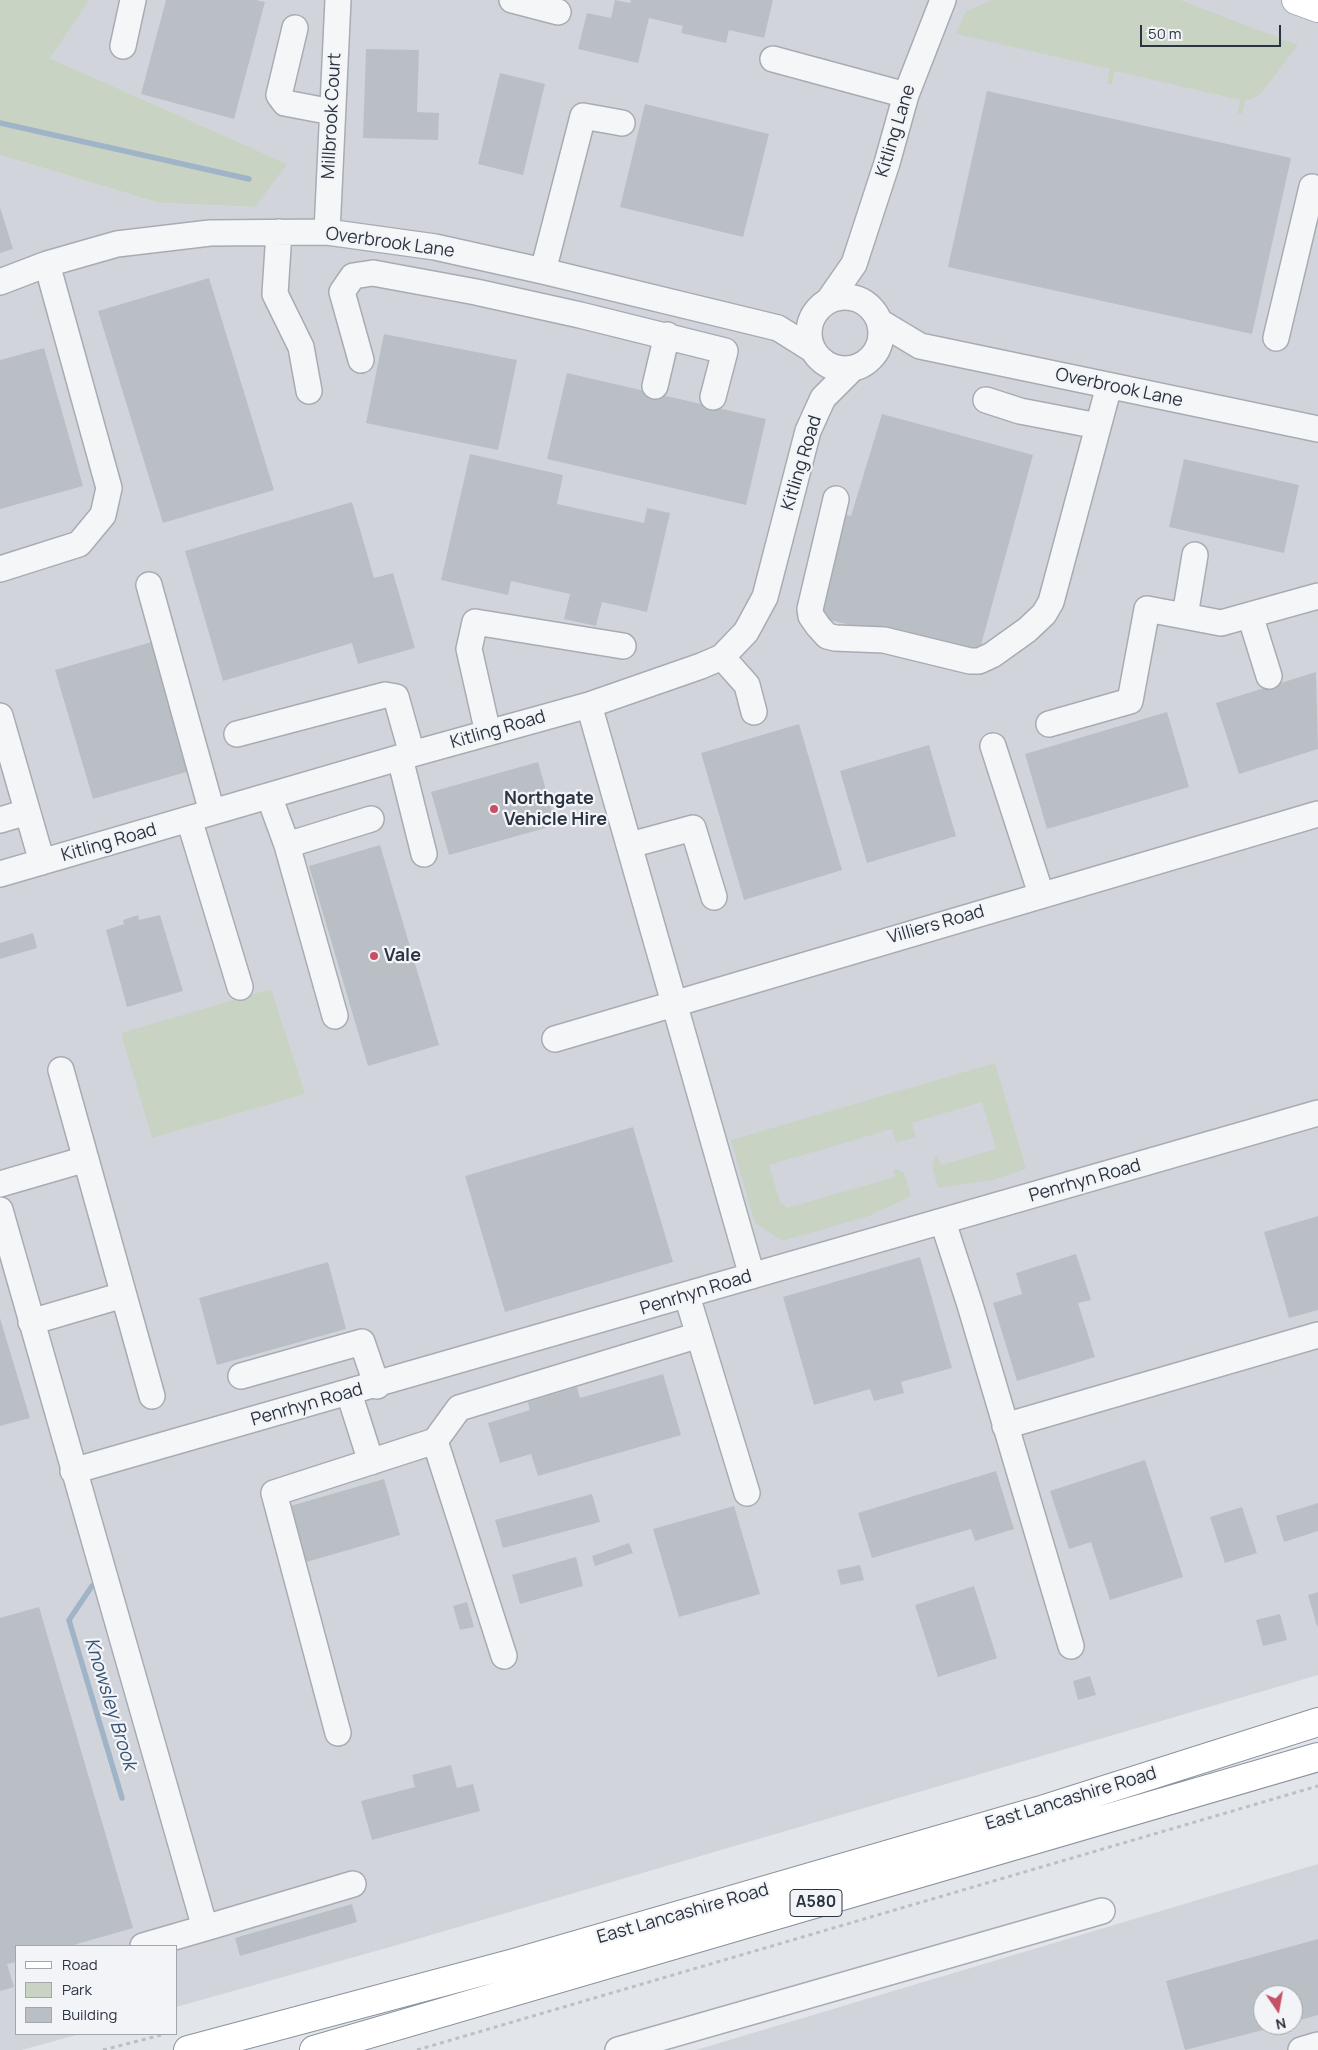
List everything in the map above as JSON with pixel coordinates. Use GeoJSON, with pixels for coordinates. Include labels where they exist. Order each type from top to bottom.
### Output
{"type":"FeatureCollection","features":[{"type":"Feature","properties":{"kind":"main road"},"geometry":{"type":"LineString","coordinates":[[1296,0],[1318,8]]}},
{"type":"Feature","properties":{"kind":"main road","name":"East Lancashire Road"},"geometry":{"type":"LineString","coordinates":[[188,2050],[514,1963],[1038,1811],[1318,1722]]}},
{"type":"Feature","properties":{"kind":"main road","name":"East Lancashire Road"},"geometry":{"type":"LineString","coordinates":[[314,2050],[1318,1757]]}},
{"type":"Feature","properties":{"kind":"street"},"geometry":{"type":"LineString","coordinates":[[123,46],[133,0]]}},
{"type":"Feature","properties":{"kind":"street","name":"Millbrook Court"},"geometry":{"type":"LineString","coordinates":[[327,232],[338,0]]}},
{"type":"Feature","properties":{"kind":"street"},"geometry":{"type":"LineString","coordinates":[[512,0],[558,12]]}},
{"type":"Feature","properties":{"kind":"street","name":"Kitling Lane"},"geometry":{"type":"LineString","coordinates":[[821,307],[854,264],[887,163],[906,95],[943,0]]}},
{"type":"Feature","properties":{"kind":"street"},"geometry":{"type":"LineString","coordinates":[[295,28],[279,95],[285,103],[332,112]]}},
{"type":"Feature","properties":{"kind":"street"},"geometry":{"type":"LineString","coordinates":[[773,59],[906,95]]}},
{"type":"Feature","properties":{"kind":"street"},"geometry":{"type":"LineString","coordinates":[[544,271],[583,116],[622,123]]}},
{"type":"Feature","properties":{"kind":"street"},"geometry":{"type":"LineString","coordinates":[[1276,338],[1312,187],[1318,189]]}},
{"type":"Feature","properties":{"kind":"street"},"geometry":{"type":"LineString","coordinates":[[279,232],[275,294],[301,346],[309,391]]}},
{"type":"Feature","properties":{"kind":"street","name":"Overbrook Lane"},"geometry":{"type":"LineString","coordinates":[[0,282],[47,264],[117,244],[210,233],[327,232],[435,247],[544,271],[778,328],[816,354]]}},
{"type":"Feature","properties":{"kind":"street"},"geometry":{"type":"LineString","coordinates":[[476,292],[483,258]]}},
{"type":"Feature","properties":{"kind":"street"},"geometry":{"type":"LineString","coordinates":[[0,569],[79,544],[104,515],[110,488],[47,264]]}},
{"type":"Feature","properties":{"kind":"street"},"geometry":{"type":"LineString","coordinates":[[854,264],[864,302]]}},
{"type":"Feature","properties":{"kind":"street"},"geometry":{"type":"LineString","coordinates":[[361,360],[342,292],[353,276],[373,273],[476,292],[678,338],[725,351],[713,397]]}},
{"type":"Feature","properties":{"kind":"street"},"geometry":{"type":"LineString","coordinates":[[778,328],[841,296],[853,297],[864,302],[876,314],[880,322],[879,346],[863,362],[841,369],[830,366],[816,354],[809,332],[821,307]]}},
{"type":"Feature","properties":{"kind":"street"},"geometry":{"type":"LineString","coordinates":[[655,386],[678,338],[700,309]]}},
{"type":"Feature","properties":{"kind":"street","name":"Overbrook Lane"},"geometry":{"type":"LineString","coordinates":[[880,322],[920,346],[1318,429]]}},
{"type":"Feature","properties":{"kind":"street","name":"Overbrook Lane"},"geometry":{"type":"LineString","coordinates":[[863,362],[920,346]]}},
{"type":"Feature","properties":{"kind":"street","name":"Kitling Road"},"geometry":{"type":"LineString","coordinates":[[816,354],[824,398]]}},
{"type":"Feature","properties":{"kind":"street","name":"Kitling Road"},"geometry":{"type":"LineString","coordinates":[[0,874],[589,705],[722,657],[746,632],[765,597],[808,431],[824,398],[863,362]]}},
{"type":"Feature","properties":{"kind":"street"},"geometry":{"type":"LineString","coordinates":[[836,499],[810,609],[811,616],[818,626],[827,636],[835,638],[884,640],[970,661],[979,661],[992,655],[1027,630],[1044,614],[1051,602],[1109,386]]}},
{"type":"Feature","properties":{"kind":"street"},"geometry":{"type":"LineString","coordinates":[[986,400],[1020,411],[1098,426]]}},
{"type":"Feature","properties":{"kind":"street"},"geometry":{"type":"LineString","coordinates":[[1185,616],[1195,555]]}},
{"type":"Feature","properties":{"kind":"street"},"geometry":{"type":"LineString","coordinates":[[149,584],[240,987]]}},
{"type":"Feature","properties":{"kind":"street"},"geometry":{"type":"LineString","coordinates":[[1049,724],[1130,701],[1147,609],[1220,623],[1318,596]]}},
{"type":"Feature","properties":{"kind":"street"},"geometry":{"type":"LineString","coordinates":[[1250,615],[1269,676]]}},
{"type":"Feature","properties":{"kind":"street"},"geometry":{"type":"LineString","coordinates":[[488,733],[469,649],[475,622],[622,646]]}},
{"type":"Feature","properties":{"kind":"street"},"geometry":{"type":"LineString","coordinates":[[722,657],[747,685],[754,712]]}},
{"type":"Feature","properties":{"kind":"street"},"geometry":{"type":"LineString","coordinates":[[236,734],[385,695],[396,698],[424,854]]}},
{"type":"Feature","properties":{"kind":"street"},"geometry":{"type":"LineString","coordinates":[[589,705],[752,1276]]}},
{"type":"Feature","properties":{"kind":"street"},"geometry":{"type":"LineString","coordinates":[[0,716],[42,862]]}},
{"type":"Feature","properties":{"kind":"street"},"geometry":{"type":"LineString","coordinates":[[993,746],[1041,894]]}},
{"type":"Feature","properties":{"kind":"street"},"geometry":{"type":"LineString","coordinates":[[269,796],[287,845],[335,1016]]}},
{"type":"Feature","properties":{"kind":"street"},"geometry":{"type":"LineString","coordinates":[[0,820],[27,812]]}},
{"type":"Feature","properties":{"kind":"street","name":"Villiers Road"},"geometry":{"type":"LineString","coordinates":[[554,1038],[1318,814]]}},
{"type":"Feature","properties":{"kind":"street"},"geometry":{"type":"LineString","coordinates":[[287,845],[371,819]]}},
{"type":"Feature","properties":{"kind":"street"},"geometry":{"type":"LineString","coordinates":[[630,845],[693,828],[714,897]]}},
{"type":"Feature","properties":{"kind":"street"},"geometry":{"type":"LineString","coordinates":[[61,1070],[152,1396]]}},
{"type":"Feature","properties":{"kind":"street","name":"Penrhyn Road"},"geometry":{"type":"LineString","coordinates":[[73,1471],[377,1386],[1318,1113]]}},
{"type":"Feature","properties":{"kind":"street"},"geometry":{"type":"LineString","coordinates":[[0,1184],[86,1159]]}},
{"type":"Feature","properties":{"kind":"street"},"geometry":{"type":"LineString","coordinates":[[0,1210],[205,1928]]}},
{"type":"Feature","properties":{"kind":"street"},"geometry":{"type":"LineString","coordinates":[[943,1222],[970,1305],[1071,1646]]}},
{"type":"Feature","properties":{"kind":"street"},"geometry":{"type":"LineString","coordinates":[[31,1322],[123,1295]]}},
{"type":"Feature","properties":{"kind":"street"},"geometry":{"type":"LineString","coordinates":[[687,1296],[747,1493]]}},
{"type":"Feature","properties":{"kind":"street"},"geometry":{"type":"LineString","coordinates":[[338,1733],[274,1493],[435,1441],[459,1408],[699,1335]]}},
{"type":"Feature","properties":{"kind":"street"},"geometry":{"type":"LineString","coordinates":[[1005,1426],[1318,1335]]}},
{"type":"Feature","properties":{"kind":"street"},"geometry":{"type":"LineString","coordinates":[[241,1376],[362,1342],[377,1386]]}},
{"type":"Feature","properties":{"kind":"street"},"geometry":{"type":"LineString","coordinates":[[349,1393],[371,1462]]}},
{"type":"Feature","properties":{"kind":"street"},"geometry":{"type":"LineString","coordinates":[[435,1441],[504,1656]]}},
{"type":"Feature","properties":{"kind":"street"},"geometry":{"type":"LineString","coordinates":[[146,1945],[353,1884]]}},
{"type":"Feature","properties":{"kind":"street"},"geometry":{"type":"LineString","coordinates":[[618,2050],[1102,1911]]}},
{"type":"Feature","properties":{"kind":"street"},"geometry":{"type":"LineString","coordinates":[[1301,2050],[1318,2045]]}},
{"type":"Feature","properties":{"kind":"path"},"geometry":{"type":"LineString","coordinates":[[417,2050],[1318,1786]]}},
{"type":"Feature","properties":{"kind":"path"},"geometry":{"type":"LineString","coordinates":[[102,2050],[162,2035]]}},
{"type":"Feature","properties":{"kind":"shaded area"},"geometry":{"type":"Polygon","coordinates":[[[84,0],[1318,0],[1318,1675],[390,1947],[178,2006],[178,1945],[15,1945],[15,2035],[76,2035],[22,2050],[0,2050],[0,155],[159,203],[254,207],[286,164],[50,58],[84,0]]]}},
{"type":"Feature","properties":{"kind":"shaded area"},"geometry":{"type":"Polygon","coordinates":[[[1318,1864],[1318,2050],[696,2050],[1318,1864]]]}},
{"type":"Feature","properties":{"kind":"green space"},"geometry":{"type":"Polygon","coordinates":[[[0,0],[89,0],[50,58],[287,164],[255,207],[159,203],[0,155],[0,0]]]}},
{"type":"Feature","properties":{"kind":"green space"},"geometry":{"type":"Polygon","coordinates":[[[992,0],[1180,0],[1298,45],[1263,91],[1256,97],[1245,101],[1242,114],[1237,113],[1240,100],[1115,71],[1112,84],[1107,83],[1110,69],[956,34],[966,11],[992,0]]]}},
{"type":"Feature","properties":{"kind":"green space"},"geometry":{"type":"Polygon","coordinates":[[[271,989],[305,1094],[152,1138],[121,1033],[271,989]]]}},
{"type":"Feature","properties":{"kind":"green space"},"geometry":{"type":"Polygon","coordinates":[[[995,1063],[1026,1169],[993,1180],[938,1188],[932,1165],[935,1157],[938,1157],[941,1165],[996,1149],[982,1102],[912,1123],[916,1137],[896,1143],[892,1129],[769,1165],[780,1202],[787,1208],[895,1177],[893,1170],[896,1169],[904,1173],[911,1196],[869,1216],[782,1241],[755,1223],[731,1140],[995,1063]]]}},
{"type":"Feature","properties":{"kind":"building"},"geometry":{"type":"Polygon","coordinates":[[[166,0],[256,0],[265,2],[234,119],[141,94],[166,0]]]}},
{"type":"Feature","properties":{"kind":"building"},"geometry":{"type":"Polygon","coordinates":[[[615,0],[630,3],[631,0],[773,0],[764,38],[729,30],[726,43],[681,33],[683,26],[649,18],[638,63],[578,49],[587,13],[611,18],[615,0]]]}},
{"type":"Feature","properties":{"kind":"building"},"geometry":{"type":"Polygon","coordinates":[[[366,49],[419,50],[417,112],[439,113],[438,140],[363,138],[366,49]]]}},
{"type":"Feature","properties":{"kind":"building"},"geometry":{"type":"Polygon","coordinates":[[[500,73],[545,84],[523,175],[478,164],[500,73]]]}},
{"type":"Feature","properties":{"kind":"building"},"geometry":{"type":"Polygon","coordinates":[[[987,91],[1291,158],[1252,334],[948,267],[987,91]]]}},
{"type":"Feature","properties":{"kind":"building"},"geometry":{"type":"Polygon","coordinates":[[[645,104],[769,134],[743,237],[620,207],[645,104]]]}},
{"type":"Feature","properties":{"kind":"building"},"geometry":{"type":"Polygon","coordinates":[[[0,207],[13,249],[0,253],[0,207]]]}},
{"type":"Feature","properties":{"kind":"building"},"geometry":{"type":"Polygon","coordinates":[[[209,278],[274,490],[163,523],[98,311],[209,278]]]}},
{"type":"Feature","properties":{"kind":"building"},"geometry":{"type":"Polygon","coordinates":[[[384,334],[517,360],[498,450],[366,423],[384,334]]]}},
{"type":"Feature","properties":{"kind":"building"},"geometry":{"type":"Polygon","coordinates":[[[44,348],[83,486],[0,509],[0,360],[44,348]]]}},
{"type":"Feature","properties":{"kind":"building"},"geometry":{"type":"Polygon","coordinates":[[[567,373],[766,419],[746,505],[547,459],[567,373]]]}},
{"type":"Feature","properties":{"kind":"building"},"geometry":{"type":"Polygon","coordinates":[[[882,414],[1033,455],[978,656],[813,616],[838,513],[851,516],[882,414]]]}},
{"type":"Feature","properties":{"kind":"building"},"geometry":{"type":"Polygon","coordinates":[[[470,454],[563,475],[557,504],[644,523],[647,508],[670,513],[647,612],[602,602],[596,626],[564,619],[570,594],[511,581],[508,595],[441,580],[470,454]]]}},
{"type":"Feature","properties":{"kind":"building"},"geometry":{"type":"Polygon","coordinates":[[[1184,459],[1299,485],[1284,553],[1169,527],[1184,459]]]}},
{"type":"Feature","properties":{"kind":"building"},"geometry":{"type":"Polygon","coordinates":[[[352,502],[374,578],[393,573],[415,648],[358,664],[352,643],[223,681],[185,551],[352,502]]]}},
{"type":"Feature","properties":{"kind":"building"},"geometry":{"type":"Polygon","coordinates":[[[155,641],[193,770],[93,799],[55,670],[155,641]]]}},
{"type":"Feature","properties":{"kind":"building"},"geometry":{"type":"Polygon","coordinates":[[[1316,672],[1318,749],[1239,774],[1216,703],[1316,672]]]}},
{"type":"Feature","properties":{"kind":"building"},"geometry":{"type":"Polygon","coordinates":[[[1167,712],[1189,787],[1047,829],[1025,754],[1167,712]]]}},
{"type":"Feature","properties":{"kind":"building"},"geometry":{"type":"Polygon","coordinates":[[[799,724],[842,870],[744,900],[701,753],[799,724]]]}},
{"type":"Feature","properties":{"kind":"building"},"geometry":{"type":"Polygon","coordinates":[[[929,745],[956,836],[867,863],[840,771],[929,745]]]}},
{"type":"Feature","properties":{"kind":"building","name":"Northgate Vehicle Hire"},"geometry":{"type":"Polygon","coordinates":[[[538,762],[556,825],[449,855],[431,792],[538,762]]]}},
{"type":"Feature","properties":{"kind":"building","name":"Vale"},"geometry":{"type":"Polygon","coordinates":[[[380,845],[439,1045],[368,1066],[309,866],[380,845]]]}},
{"type":"Feature","properties":{"kind":"building"},"geometry":{"type":"Polygon","coordinates":[[[138,915],[139,920],[160,915],[183,991],[127,1007],[106,930],[124,924],[123,920],[138,915]]]}},
{"type":"Feature","properties":{"kind":"building"},"geometry":{"type":"Polygon","coordinates":[[[33,933],[37,948],[0,959],[0,943],[33,933]]]}},
{"type":"Feature","properties":{"kind":"building"},"geometry":{"type":"Polygon","coordinates":[[[633,1127],[673,1262],[505,1312],[465,1176],[633,1127]]]}},
{"type":"Feature","properties":{"kind":"building"},"geometry":{"type":"Polygon","coordinates":[[[1318,1216],[1318,1310],[1289,1318],[1264,1232],[1318,1216]]]}},
{"type":"Feature","properties":{"kind":"building"},"geometry":{"type":"Polygon","coordinates":[[[1076,1254],[1091,1300],[1078,1303],[1095,1357],[1017,1381],[993,1303],[1022,1294],[1016,1273],[1076,1254]]]}},
{"type":"Feature","properties":{"kind":"building"},"geometry":{"type":"Polygon","coordinates":[[[920,1257],[952,1368],[901,1382],[904,1393],[874,1401],[870,1389],[814,1405],[783,1297],[920,1257]]]}},
{"type":"Feature","properties":{"kind":"building"},"geometry":{"type":"Polygon","coordinates":[[[328,1262],[346,1329],[217,1365],[199,1298],[328,1262]]]}},
{"type":"Feature","properties":{"kind":"building"},"geometry":{"type":"Polygon","coordinates":[[[0,1318],[30,1418],[0,1426],[0,1318]]]}},
{"type":"Feature","properties":{"kind":"building"},"geometry":{"type":"Polygon","coordinates":[[[663,1374],[681,1435],[538,1476],[531,1454],[500,1463],[488,1423],[530,1410],[528,1402],[577,1387],[580,1398],[663,1374]]]}},
{"type":"Feature","properties":{"kind":"building"},"geometry":{"type":"Polygon","coordinates":[[[1145,1460],[1183,1577],[1110,1600],[1091,1542],[1069,1549],[1050,1491],[1145,1460]]]}},
{"type":"Feature","properties":{"kind":"building"},"geometry":{"type":"Polygon","coordinates":[[[996,1471],[1014,1529],[975,1541],[971,1529],[872,1558],[858,1513],[996,1471]]]}},
{"type":"Feature","properties":{"kind":"building"},"geometry":{"type":"Polygon","coordinates":[[[384,1479],[400,1535],[303,1563],[287,1507],[384,1479]]]}},
{"type":"Feature","properties":{"kind":"building"},"geometry":{"type":"Polygon","coordinates":[[[592,1494],[600,1522],[503,1548],[495,1520],[592,1494]]]}},
{"type":"Feature","properties":{"kind":"building"},"geometry":{"type":"Polygon","coordinates":[[[1318,1503],[1318,1531],[1284,1542],[1276,1516],[1318,1503]]]}},
{"type":"Feature","properties":{"kind":"building"},"geometry":{"type":"Polygon","coordinates":[[[734,1506],[760,1594],[679,1617],[653,1529],[734,1506]]]}},
{"type":"Feature","properties":{"kind":"building"},"geometry":{"type":"Polygon","coordinates":[[[1242,1507],[1257,1553],[1225,1563],[1210,1517],[1242,1507]]]}},
{"type":"Feature","properties":{"kind":"building"},"geometry":{"type":"Polygon","coordinates":[[[629,1543],[633,1553],[595,1566],[592,1556],[629,1543]]]}},
{"type":"Feature","properties":{"kind":"building"},"geometry":{"type":"Polygon","coordinates":[[[576,1557],[583,1586],[520,1604],[512,1575],[576,1557]]]}},
{"type":"Feature","properties":{"kind":"building"},"geometry":{"type":"Polygon","coordinates":[[[860,1565],[864,1580],[841,1585],[837,1570],[860,1565]]]}},
{"type":"Feature","properties":{"kind":"building"},"geometry":{"type":"Polygon","coordinates":[[[974,1586],[997,1658],[938,1677],[915,1605],[974,1586]]]}},
{"type":"Feature","properties":{"kind":"building"},"geometry":{"type":"Polygon","coordinates":[[[1318,1592],[1318,1626],[1317,1626],[1308,1595],[1318,1592]]]}},
{"type":"Feature","properties":{"kind":"building"},"geometry":{"type":"Polygon","coordinates":[[[467,1602],[474,1627],[460,1630],[453,1606],[467,1602]]]}},
{"type":"Feature","properties":{"kind":"building"},"geometry":{"type":"Polygon","coordinates":[[[39,1607],[133,1928],[74,1945],[15,1945],[15,1962],[7,1964],[14,1987],[0,1991],[0,1618],[39,1607]]]}},
{"type":"Feature","properties":{"kind":"building"},"geometry":{"type":"Polygon","coordinates":[[[1280,1614],[1287,1640],[1263,1646],[1256,1620],[1280,1614]]]}},
{"type":"Feature","properties":{"kind":"building"},"geometry":{"type":"Polygon","coordinates":[[[1090,1676],[1096,1695],[1078,1700],[1073,1681],[1090,1676]]]}},
{"type":"Feature","properties":{"kind":"building"},"geometry":{"type":"Polygon","coordinates":[[[451,1765],[457,1788],[473,1784],[480,1811],[372,1840],[361,1801],[415,1787],[412,1775],[451,1765]]]}},
{"type":"Feature","properties":{"kind":"building"},"geometry":{"type":"Polygon","coordinates":[[[352,1904],[357,1922],[240,1956],[235,1938],[352,1904]]]}},
{"type":"Feature","properties":{"kind":"building"},"geometry":{"type":"Polygon","coordinates":[[[1318,1939],[1318,2015],[1303,2019],[1303,1985],[1253,1985],[1253,2033],[1185,2050],[1166,1981],[1318,1939]]]}},
{"type":"Feature","properties":{"kind":"waterway"},"geometry":{"type":"LineString","coordinates":[[0,123],[249,179]]}},
{"type":"Feature","properties":{"kind":"waterway","name":"Knowsley Brook"},"geometry":{"type":"LineString","coordinates":[[92,1586],[69,1620],[122,1798]]}},
{"type":"Feature","properties":{"kind":"place","name":"Northgate Vehicle Hire"},"geometry":{"type":"Point","coordinates":[494,809]}},
{"type":"Feature","properties":{"kind":"place","name":"Vale"},"geometry":{"type":"Point","coordinates":[374,956]}}]}
